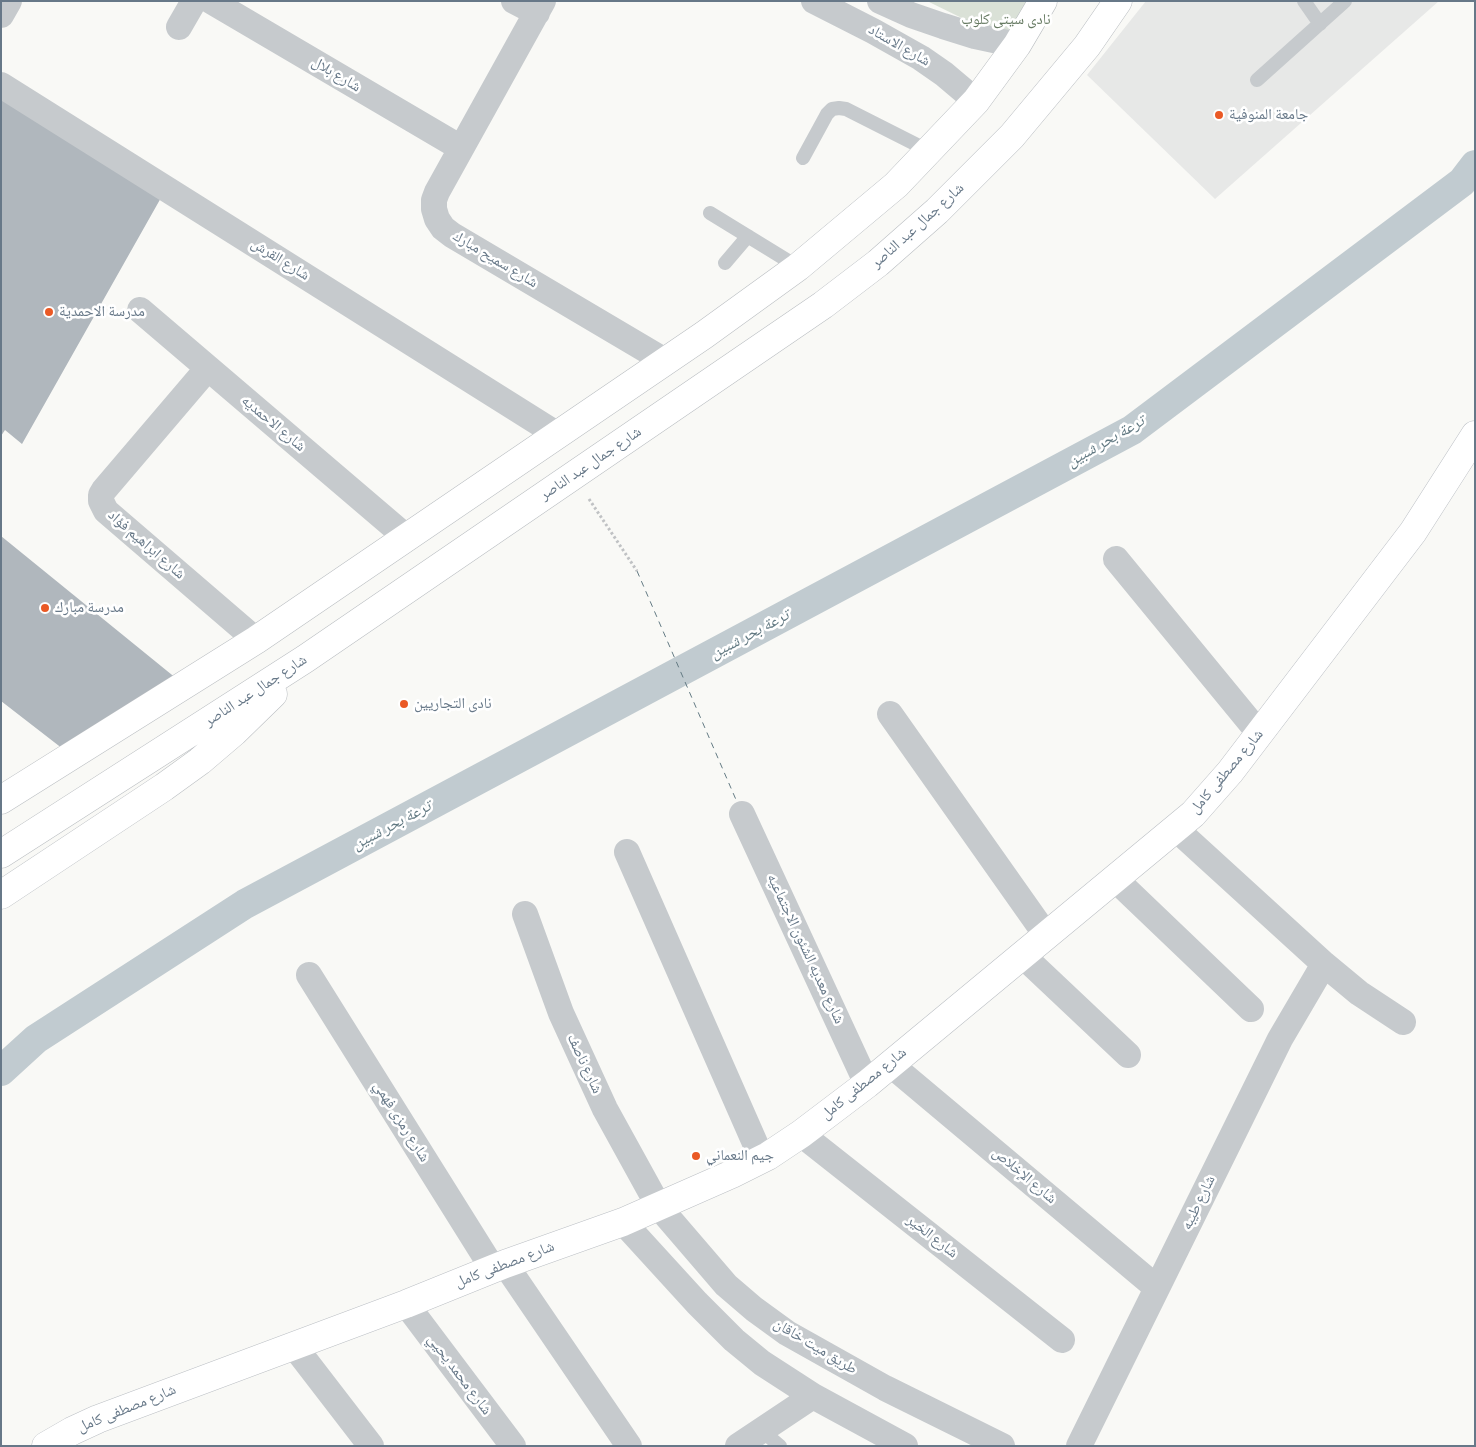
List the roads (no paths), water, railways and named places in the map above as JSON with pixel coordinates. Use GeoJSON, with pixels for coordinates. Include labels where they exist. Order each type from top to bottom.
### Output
{"type":"FeatureCollection","features":[{"type":"Feature","properties":{"kind":"main road"},"geometry":{"type":"LineString","coordinates":[[1,800],[256,640],[704,335],[798,267],[896,185],[976,101],[1017,45],[1043,1]]}},
{"type":"Feature","properties":{"kind":"main road","name":"شارع جمال عبد الناصر"},"geometry":{"type":"LineString","coordinates":[[1,854],[305,659],[823,305],[893,250],[938,211],[1012,136],[1088,46],[1118,1]]}},
{"type":"Feature","properties":{"kind":"main road","name":"شارع مصطفى كامل"},"geometry":{"type":"LineString","coordinates":[[46,1446],[98,1419],[406,1304],[499,1266],[623,1222],[732,1174],[762,1159],[801,1134],[867,1084],[1193,814],[1214,791],[1412,532],[1475,435]]}},
{"type":"Feature","properties":{"kind":"main road"},"geometry":{"type":"LineString","coordinates":[[1,896],[200,761],[234,732],[305,659]]}},
{"type":"Feature","properties":{"kind":"street"},"geometry":{"type":"LineString","coordinates":[[1,15],[10,1]]}},
{"type":"Feature","properties":{"kind":"street"},"geometry":{"type":"LineString","coordinates":[[179,27],[194,1]]}},
{"type":"Feature","properties":{"kind":"street","name":"شارع بلال"},"geometry":{"type":"LineString","coordinates":[[211,1],[461,148]]}},
{"type":"Feature","properties":{"kind":"street","name":"شارع الاستاد"},"geometry":{"type":"LineString","coordinates":[[814,1],[874,31],[921,58],[944,74],[976,101]]}},
{"type":"Feature","properties":{"kind":"street","name":"شارع الاستاد"},"geometry":{"type":"LineString","coordinates":[[880,1],[911,15],[943,26],[975,36],[1017,45]]}},
{"type":"Feature","properties":{"kind":"street","name":"شارع سميح مبارك"},"geometry":{"type":"LineString","coordinates":[[532,5],[437,192],[434,200],[437,219],[443,228],[460,240],[665,361]]}},
{"type":"Feature","properties":{"kind":"street","name":"شارع القرش"},"geometry":{"type":"LineString","coordinates":[[1,85],[558,435]]}},
{"type":"Feature","properties":{"kind":"street","name":"شارع الاحمديه"},"geometry":{"type":"LineString","coordinates":[[140,310],[406,537]]}},
{"type":"Feature","properties":{"kind":"street","name":"شارع ابراهيم فؤاد"},"geometry":{"type":"LineString","coordinates":[[208,368],[104,490],[101,495],[101,501],[106,511],[256,640]]}},
{"type":"Feature","properties":{"kind":"street"},"geometry":{"type":"LineString","coordinates":[[1116,559],[1259,733]]}},
{"type":"Feature","properties":{"kind":"street"},"geometry":{"type":"LineString","coordinates":[[890,714],[1046,935]]}},
{"type":"Feature","properties":{"kind":"street","name":"شارع معديه الشئون الاجتماعيه"},"geometry":{"type":"LineString","coordinates":[[742,814],[867,1084]]}},
{"type":"Feature","properties":{"kind":"street"},"geometry":{"type":"LineString","coordinates":[[1176,829],[1324,964],[1359,993],[1403,1022]]}},
{"type":"Feature","properties":{"kind":"street"},"geometry":{"type":"LineString","coordinates":[[627,852],[762,1159]]}},
{"type":"Feature","properties":{"kind":"street"},"geometry":{"type":"LineString","coordinates":[[1115,879],[1251,1009]]}},
{"type":"Feature","properties":{"kind":"street","name":"شارع ناصف"},"geometry":{"type":"LineString","coordinates":[[525,914],[561,1013],[605,1108],[659,1207]]}},
{"type":"Feature","properties":{"kind":"street"},"geometry":{"type":"LineString","coordinates":[[1022,955],[1128,1055]]}},
{"type":"Feature","properties":{"kind":"street","name":"شارع طيبه"},"geometry":{"type":"LineString","coordinates":[[1079,1446],[1280,1039],[1324,964]]}},
{"type":"Feature","properties":{"kind":"street","name":"شارع رمزى فهمي"},"geometry":{"type":"LineString","coordinates":[[309,974],[499,1266],[629,1446]]}},
{"type":"Feature","properties":{"kind":"street","name":"شارع الإخلاص"},"geometry":{"type":"LineString","coordinates":[[890,1064],[1157,1288]]}},
{"type":"Feature","properties":{"kind":"street","name":"شارع الخير"},"geometry":{"type":"LineString","coordinates":[[801,1134],[1062,1340]]}},
{"type":"Feature","properties":{"kind":"street","name":"طريق ميت خاقان"},"geometry":{"type":"LineString","coordinates":[[659,1207],[726,1285],[754,1309],[788,1333],[885,1388],[1002,1446]]}},
{"type":"Feature","properties":{"kind":"street"},"geometry":{"type":"LineString","coordinates":[[623,1222],[697,1303],[734,1340],[762,1362],[813,1396],[905,1446]]}},
{"type":"Feature","properties":{"kind":"street","name":"شارع محمد يحيي"},"geometry":{"type":"LineString","coordinates":[[406,1304],[513,1446]]}},
{"type":"Feature","properties":{"kind":"street"},"geometry":{"type":"LineString","coordinates":[[294,1346],[371,1446]]}},
{"type":"Feature","properties":{"kind":"street"},"geometry":{"type":"LineString","coordinates":[[738,1446],[771,1438],[813,1396]]}},
{"type":"Feature","properties":{"kind":"lane"},"geometry":{"type":"LineString","coordinates":[[1304,1],[1320,24]]}},
{"type":"Feature","properties":{"kind":"lane"},"geometry":{"type":"LineString","coordinates":[[1257,80],[1345,1]]}},
{"type":"Feature","properties":{"kind":"lane"},"geometry":{"type":"LineString","coordinates":[[803,158],[827,114],[832,109],[839,108],[929,151]]}},
{"type":"Feature","properties":{"kind":"lane"},"geometry":{"type":"LineString","coordinates":[[710,213],[798,267]]}},
{"type":"Feature","properties":{"kind":"lane"},"geometry":{"type":"LineString","coordinates":[[725,263],[748,236]]}},
{"type":"Feature","properties":{"kind":"waterway","name":"ترعة بحر شبين"},"geometry":{"type":"LineString","coordinates":[[1,1071],[36,1039],[245,904],[1132,430],[1462,182],[1475,165]]}},
{"type":"Feature","properties":{"kind":"place","name":"جامعة المنوفية"},"geometry":{"type":"Point","coordinates":[1219,115]}},
{"type":"Feature","properties":{"kind":"place","name":"مدرسة الاحمدية"},"geometry":{"type":"Point","coordinates":[49,312]}},
{"type":"Feature","properties":{"kind":"place","name":"مدرسة مبارك"},"geometry":{"type":"Point","coordinates":[45,608]}},
{"type":"Feature","properties":{"kind":"place","name":"نادى التجاريين"},"geometry":{"type":"Point","coordinates":[404,704]}},
{"type":"Feature","properties":{"kind":"place","name":"جيم النعماني"},"geometry":{"type":"Point","coordinates":[696,1156]}},
{"type":"Feature","properties":{"kind":"park label","name":"نادى سيتى كلوب"},"geometry":{"type":"Point","coordinates":[1006,20]}}]}
